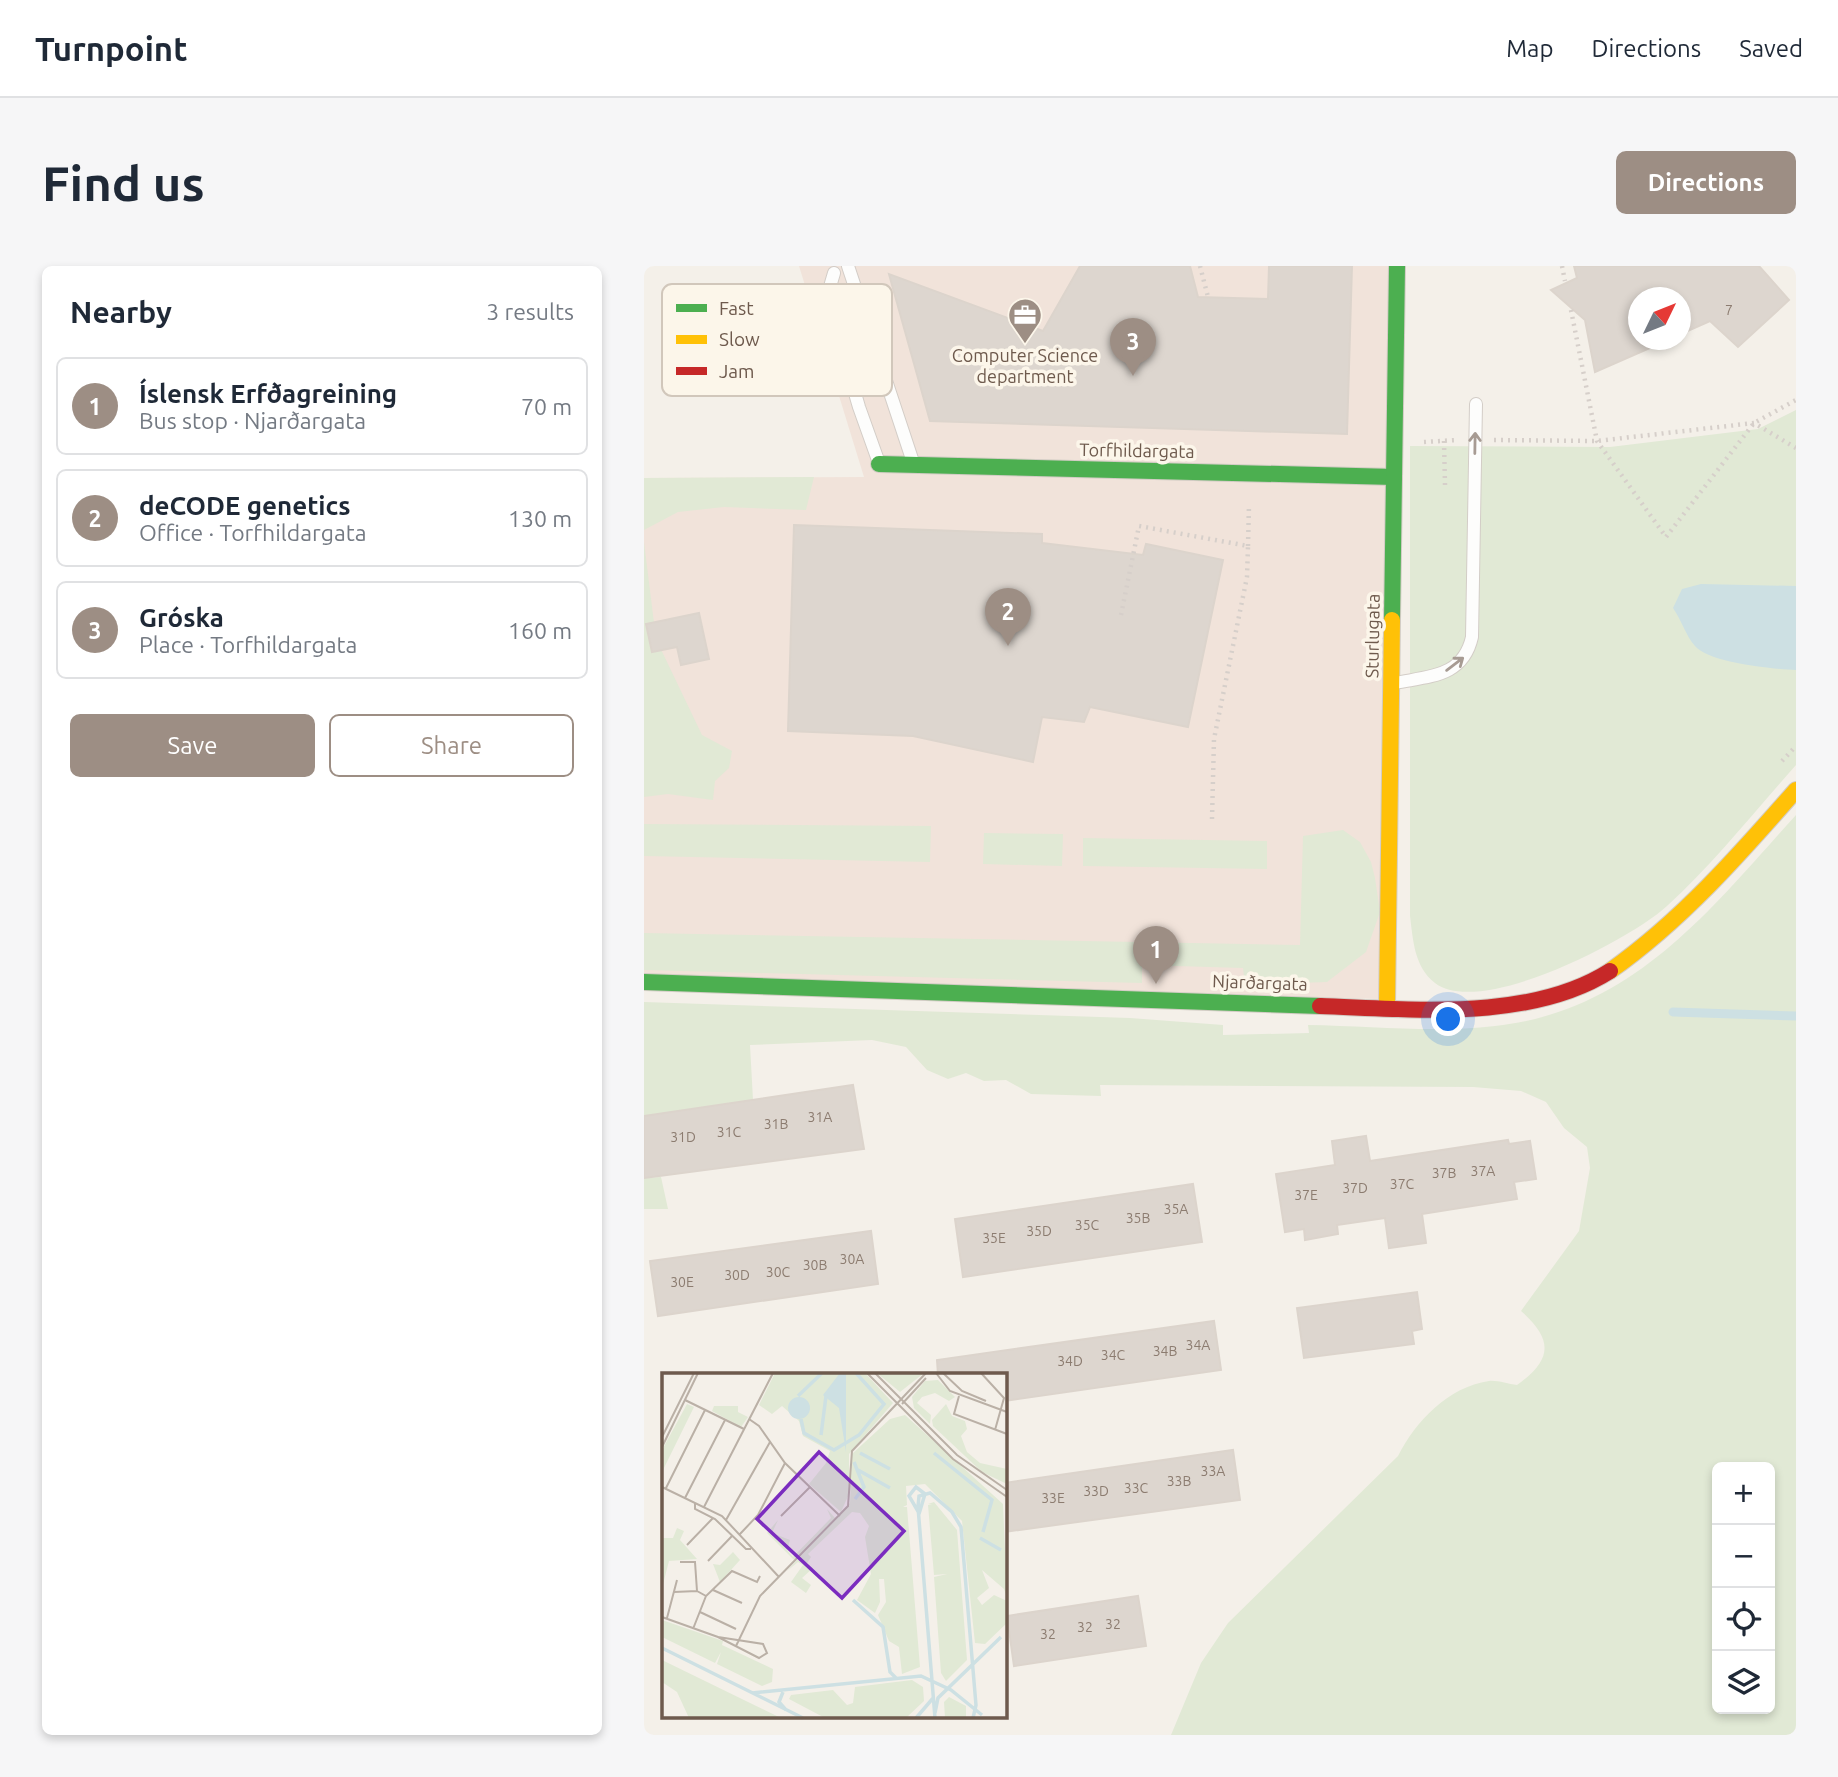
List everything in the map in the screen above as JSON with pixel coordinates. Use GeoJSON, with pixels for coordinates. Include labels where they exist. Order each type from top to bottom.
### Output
{"type":"FeatureCollection","features":[{"type":"Feature","properties":{"kind":"street","name":"Sturlugata"},"geometry":{"type":"LineString","coordinates":[[1387,1007],[1397,266]]}},
{"type":"Feature","properties":{"kind":"street","name":"Torfhildargata"},"geometry":{"type":"LineString","coordinates":[[879,464],[1394,477]]}},
{"type":"Feature","properties":{"kind":"street","name":"Njarðargata"},"geometry":{"type":"LineString","coordinates":[[644,982],[1447,1010],[1503,1004],[1545,996],[1594,980],[1652,939],[1716,881],[1796,790]]}},
{"type":"Feature","properties":{"kind":"lane"},"geometry":{"type":"LineString","coordinates":[[849,266],[855,284]]}},
{"type":"Feature","properties":{"kind":"lane"},"geometry":{"type":"LineString","coordinates":[[831,284],[834,273]]}},
{"type":"Feature","properties":{"kind":"lane"},"geometry":{"type":"LineString","coordinates":[[856,396],[879,464]]}},
{"type":"Feature","properties":{"kind":"lane"},"geometry":{"type":"LineString","coordinates":[[891,396],[914,465]]}},
{"type":"Feature","properties":{"kind":"lane"},"geometry":{"type":"LineString","coordinates":[[1392,684],[1443,672],[1460,665],[1469,651],[1472,637],[1476,404]]}},
{"type":"Feature","properties":{"kind":"path"},"geometry":{"type":"LineString","coordinates":[[1199,266],[1208,297]]}},
{"type":"Feature","properties":{"kind":"path"},"geometry":{"type":"LineString","coordinates":[[1562,266],[1565,281]]}},
{"type":"Feature","properties":{"kind":"path"},"geometry":{"type":"LineString","coordinates":[[1571,310],[1597,442],[1666,537],[1754,423]]}},
{"type":"Feature","properties":{"kind":"path"},"geometry":{"type":"LineString","coordinates":[[1395,443],[1475,440],[1597,442],[1754,423],[1796,400]]}},
{"type":"Feature","properties":{"kind":"path"},"geometry":{"type":"LineString","coordinates":[[1754,423],[1796,448]]}},
{"type":"Feature","properties":{"kind":"path"},"geometry":{"type":"LineString","coordinates":[[1444,441],[1446,485]]}},
{"type":"Feature","properties":{"kind":"path"},"geometry":{"type":"LineString","coordinates":[[1212,819],[1214,739],[1247,577],[1249,473]]}},
{"type":"Feature","properties":{"kind":"path"},"geometry":{"type":"LineString","coordinates":[[1121,615],[1139,526],[1248,546]]}},
{"type":"Feature","properties":{"kind":"path"},"geometry":{"type":"LineString","coordinates":[[1778,765],[1796,746]]}},
{"type":"Feature","properties":{"kind":"shaded area"},"geometry":{"type":"Polygon","coordinates":[[[799,266],[1391,266],[1379,999],[644,975],[644,478],[864,477],[839,396],[892,396],[892,284],[805,284],[799,266]]]}},
{"type":"Feature","properties":{"kind":"shaded area"},"geometry":{"type":"Polygon","coordinates":[[[1701,584],[1796,586],[1796,670],[1727,661],[1702,652],[1695,646],[1673,608],[1682,589],[1701,584]]]}},
{"type":"Feature","properties":{"kind":"green space"},"geometry":{"type":"Polygon","coordinates":[[[1796,410],[1796,765],[1684,890],[1648,921],[1589,955],[1518,983],[1485,991],[1456,991],[1435,983],[1419,961],[1410,916],[1410,446],[1610,447],[1758,429],[1796,410]]]}},
{"type":"Feature","properties":{"kind":"green space"},"geometry":{"type":"Polygon","coordinates":[[[814,477],[806,510],[724,507],[678,512],[644,530],[644,478],[814,477]]]}},
{"type":"Feature","properties":{"kind":"green space"},"geometry":{"type":"Polygon","coordinates":[[[644,542],[656,639],[702,735],[732,751],[729,768],[715,781],[713,800],[668,794],[644,797],[644,542]]]}},
{"type":"Feature","properties":{"kind":"green space"},"geometry":{"type":"Polygon","coordinates":[[[1796,815],[1796,1735],[1171,1735],[1201,1663],[1228,1623],[1398,1456],[1424,1418],[1460,1390],[1492,1381],[1517,1385],[1537,1367],[1544,1350],[1543,1341],[1532,1321],[1521,1311],[1579,1231],[1590,1168],[1587,1147],[1564,1128],[1546,1102],[1521,1091],[1473,1087],[1100,1085],[1101,1096],[1031,1094],[1006,1080],[984,1081],[966,1073],[948,1079],[927,1070],[906,1047],[872,1040],[750,1045],[753,1100],[644,1116],[644,1002],[1130,1018],[1223,1025],[1223,1035],[1309,1033],[1308,1025],[1425,1029],[1495,1026],[1544,1017],[1588,1000],[1628,978],[1665,951],[1732,886],[1796,815]]]}},
{"type":"Feature","properties":{"kind":"green space"},"geometry":{"type":"Polygon","coordinates":[[[644,824],[931,826],[930,862],[644,856],[644,824]]]}},
{"type":"Feature","properties":{"kind":"green space"},"geometry":{"type":"Polygon","coordinates":[[[1343,830],[1360,842],[1371,862],[1380,912],[1366,952],[1327,982],[1245,985],[1243,968],[1142,965],[1142,983],[644,970],[644,933],[1300,945],[1303,836],[1343,830]]]}},
{"type":"Feature","properties":{"kind":"green space"},"geometry":{"type":"Polygon","coordinates":[[[984,833],[1063,834],[1062,866],[983,864],[984,833]]]}},
{"type":"Feature","properties":{"kind":"green space"},"geometry":{"type":"Polygon","coordinates":[[[1083,838],[1267,841],[1267,869],[1083,866],[1083,838]]]}},
{"type":"Feature","properties":{"kind":"green space"},"geometry":{"type":"Polygon","coordinates":[[[661,1177],[668,1209],[644,1209],[644,1178],[661,1177]]]}},
{"type":"Feature","properties":{"kind":"building"},"geometry":{"type":"Polygon","coordinates":[[[1080,266],[1190,266],[1198,297],[1268,299],[1269,266],[1352,266],[1347,434],[930,421],[889,274],[1043,331],[1080,266]]]}},
{"type":"Feature","properties":{"kind":"building"},"geometry":{"type":"Polygon","coordinates":[[[1574,266],[1759,266],[1789,300],[1738,347],[1710,321],[1691,330],[1691,287],[1628,287],[1628,350],[1645,350],[1595,372],[1585,320],[1551,290],[1577,278],[1574,266]]]}},
{"type":"Feature","properties":{"kind":"building"},"geometry":{"type":"Polygon","coordinates":[[[794,525],[1042,534],[1042,543],[1143,555],[1146,544],[1223,560],[1188,727],[1090,707],[1084,722],[1042,717],[1033,762],[913,736],[788,731],[794,525]]]}},
{"type":"Feature","properties":{"kind":"building"},"geometry":{"type":"Polygon","coordinates":[[[699,613],[709,659],[681,665],[677,647],[652,652],[646,624],[699,613]]]}},
{"type":"Feature","properties":{"kind":"building"},"geometry":{"type":"Polygon","coordinates":[[[853,1085],[864,1149],[644,1178],[644,1116],[853,1085]]]}},
{"type":"Feature","properties":{"kind":"building"},"geometry":{"type":"Polygon","coordinates":[[[1366,1136],[1370,1161],[1508,1140],[1509,1144],[1530,1141],[1536,1179],[1514,1182],[1517,1199],[1422,1214],[1426,1243],[1389,1248],[1385,1218],[1337,1225],[1338,1234],[1305,1240],[1304,1229],[1285,1232],[1276,1174],[1335,1165],[1332,1141],[1366,1136]]]}},
{"type":"Feature","properties":{"kind":"building"},"geometry":{"type":"Polygon","coordinates":[[[1193,1184],[1202,1242],[963,1277],[955,1219],[1193,1184]]]}},
{"type":"Feature","properties":{"kind":"building"},"geometry":{"type":"Polygon","coordinates":[[[871,1231],[878,1284],[658,1316],[650,1261],[871,1231]]]}},
{"type":"Feature","properties":{"kind":"building"},"geometry":{"type":"Polygon","coordinates":[[[1417,1292],[1422,1329],[1412,1331],[1414,1344],[1304,1358],[1297,1308],[1417,1292]]]}},
{"type":"Feature","properties":{"kind":"building"},"geometry":{"type":"Polygon","coordinates":[[[1214,1321],[1221,1370],[1006,1401],[1006,1373],[938,1373],[937,1360],[1214,1321]]]}},
{"type":"Feature","properties":{"kind":"building"},"geometry":{"type":"Polygon","coordinates":[[[1233,1450],[1240,1500],[1006,1532],[1006,1483],[1233,1450]]]}},
{"type":"Feature","properties":{"kind":"building"},"geometry":{"type":"Polygon","coordinates":[[[1138,1596],[1146,1646],[1014,1666],[1007,1616],[1138,1596]]]}},
{"type":"Feature","properties":{"kind":"waterway"},"geometry":{"type":"LineString","coordinates":[[1673,1012],[1796,1016]]}},
{"type":"Feature","properties":{"kind":"traffic: fast"},"geometry":{"type":"LineString","coordinates":[[1392,620],[1397,266]]}},
{"type":"Feature","properties":{"kind":"traffic: fast"},"geometry":{"type":"LineString","coordinates":[[879,464],[1394,477]]}},
{"type":"Feature","properties":{"kind":"traffic: fast"},"geometry":{"type":"LineString","coordinates":[[644,982],[1320,1006]]}},
{"type":"Feature","properties":{"kind":"traffic: slow"},"geometry":{"type":"LineString","coordinates":[[1387,1007],[1392,620]]}},
{"type":"Feature","properties":{"kind":"traffic: slow"},"geometry":{"type":"LineString","coordinates":[[1610,971],[1685,909],[1731,863],[1796,790]]}},
{"type":"Feature","properties":{"kind":"traffic: jam"},"geometry":{"type":"LineString","coordinates":[[1320,1006],[1431,1010],[1507,1005],[1544,998],[1578,987],[1610,971]]}},
{"type":"Feature","properties":{"kind":"place","name":"Computer Science department"},"geometry":{"type":"Point","coordinates":[1025,345]}},
{"type":"Feature","properties":{"kind":"place","name":"Gróska"},"geometry":{"type":"Point","coordinates":[1133,376]}},
{"type":"Feature","properties":{"kind":"place","name":"deCODE genetics"},"geometry":{"type":"Point","coordinates":[1008,646]}},
{"type":"Feature","properties":{"kind":"place","name":"Íslensk Erfðagreining"},"geometry":{"type":"Point","coordinates":[1156,984]}}]}
